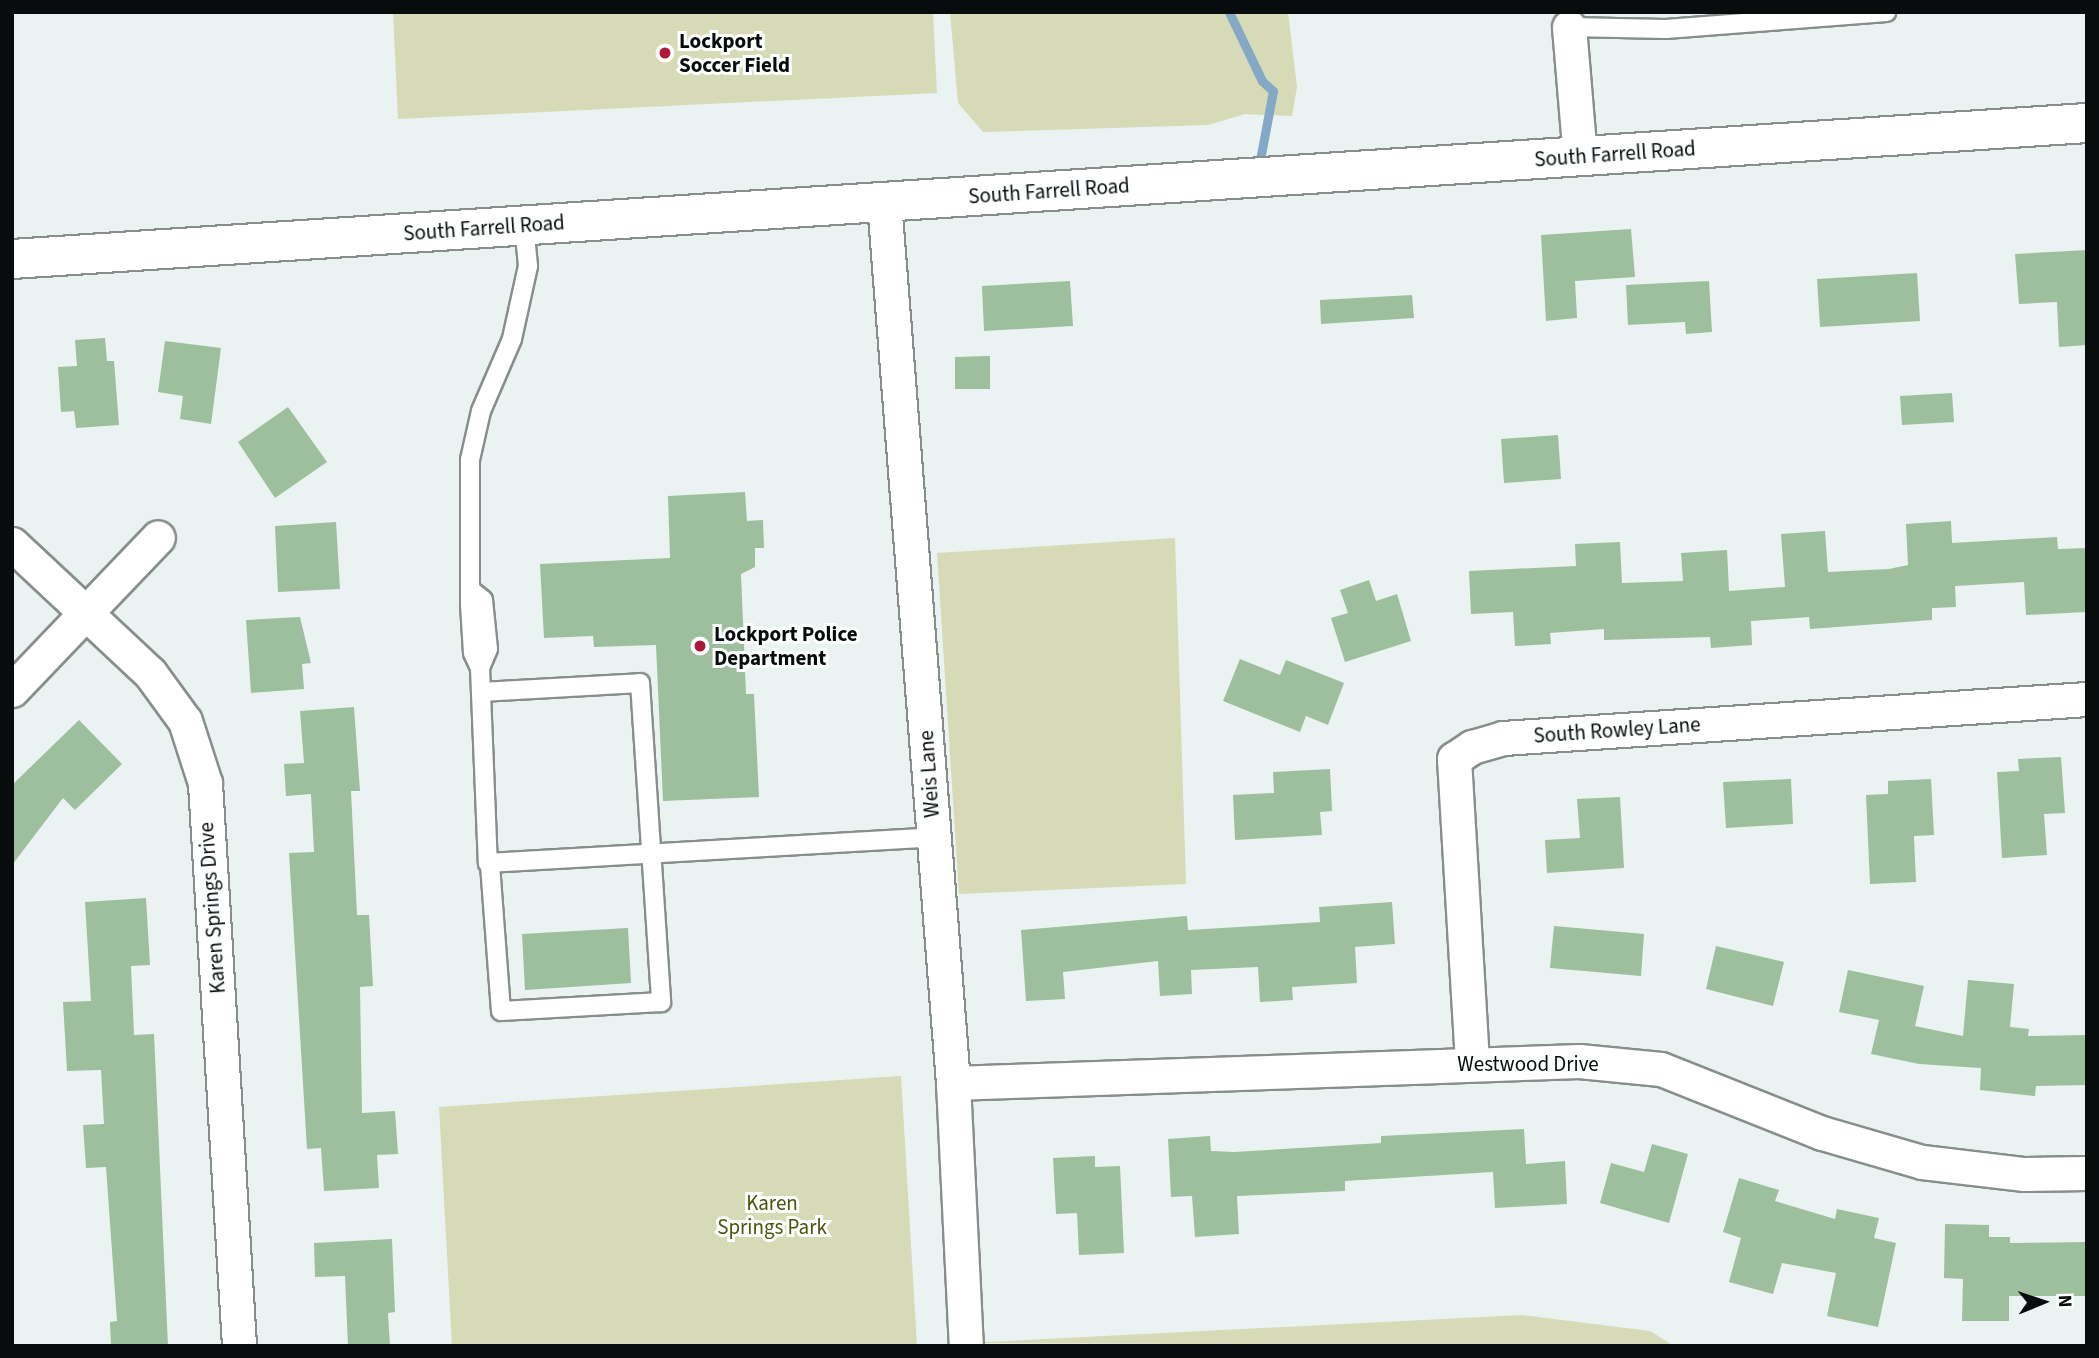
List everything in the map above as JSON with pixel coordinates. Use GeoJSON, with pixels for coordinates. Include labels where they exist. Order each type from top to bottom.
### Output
{"type":"FeatureCollection","features":[{"type":"Feature","properties":{"kind":"street"},"geometry":{"type":"LineString","coordinates":[[1569,20],[1580,157]]}},
{"type":"Feature","properties":{"kind":"street","name":"South Farrell Road"},"geometry":{"type":"LineString","coordinates":[[12,259],[2087,123]]}},
{"type":"Feature","properties":{"kind":"street","name":"Weis Lane"},"geometry":{"type":"LineString","coordinates":[[884,202],[953,1083],[966,1346]]}},
{"type":"Feature","properties":{"kind":"street"},"geometry":{"type":"LineString","coordinates":[[12,690],[158,537]]}},
{"type":"Feature","properties":{"kind":"street","name":"Karen Springs Drive"},"geometry":{"type":"LineString","coordinates":[[12,544],[87,611],[150,673],[185,721],[205,783],[239,1346]]}},
{"type":"Feature","properties":{"kind":"street","name":"South Rowley Lane"},"geometry":{"type":"LineString","coordinates":[[1472,1062],[1454,759],[1472,747],[1503,738],[2087,699]]}},
{"type":"Feature","properties":{"kind":"street","name":"Westwood Drive"},"geometry":{"type":"LineString","coordinates":[[953,1083],[1472,1062],[1579,1061],[1661,1069],[1822,1133],[1922,1162],[2024,1174],[2087,1173]]}},
{"type":"Feature","properties":{"kind":"lane"},"geometry":{"type":"LineString","coordinates":[[1569,20],[1666,29],[1886,12]]}},
{"type":"Feature","properties":{"kind":"lane"},"geometry":{"type":"LineString","coordinates":[[481,692],[640,683],[662,1002],[501,1011],[490,863],[481,692],[480,668],[473,653],[470,460],[481,411],[512,339],[528,265],[524,225]]}},
{"type":"Feature","properties":{"kind":"lane"},"geometry":{"type":"LineString","coordinates":[[490,863],[934,836]]}},
{"type":"Feature","properties":{"kind":"green space","name":"Lockport Soccer Field"},"geometry":{"type":"Polygon","coordinates":[[[393,12],[933,12],[937,93],[398,119],[393,12]]]}},
{"type":"Feature","properties":{"kind":"green space"},"geometry":{"type":"Polygon","coordinates":[[[950,12],[1288,12],[1297,87],[1292,116],[1245,114],[1208,125],[983,132],[958,103],[950,12]]]}},
{"type":"Feature","properties":{"kind":"green space"},"geometry":{"type":"Polygon","coordinates":[[[1175,538],[1186,884],[959,894],[937,553],[1175,538]]]}},
{"type":"Feature","properties":{"kind":"green space","name":"Karen Springs Park"},"geometry":{"type":"Polygon","coordinates":[[[901,1076],[917,1346],[452,1346],[439,1107],[901,1076]]]}},
{"type":"Feature","properties":{"kind":"green space"},"geometry":{"type":"Polygon","coordinates":[[[1522,1315],[1650,1331],[1674,1346],[966,1343],[1522,1315]]]}},
{"type":"Feature","properties":{"kind":"building"},"geometry":{"type":"Polygon","coordinates":[[[1631,229],[1635,277],[1575,281],[1577,318],[1546,321],[1541,235],[1631,229]]]}},
{"type":"Feature","properties":{"kind":"building"},"geometry":{"type":"Polygon","coordinates":[[[2087,250],[2087,345],[2059,347],[2057,302],[2019,304],[2015,254],[2087,250]]]}},
{"type":"Feature","properties":{"kind":"building"},"geometry":{"type":"Polygon","coordinates":[[[1917,273],[1920,321],[1820,327],[1817,279],[1917,273]]]}},
{"type":"Feature","properties":{"kind":"building"},"geometry":{"type":"Polygon","coordinates":[[[1070,281],[1073,326],[984,331],[982,286],[1070,281]]]}},
{"type":"Feature","properties":{"kind":"building"},"geometry":{"type":"Polygon","coordinates":[[[1709,281],[1712,332],[1686,334],[1685,322],[1628,325],[1626,285],[1709,281]]]}},
{"type":"Feature","properties":{"kind":"building"},"geometry":{"type":"Polygon","coordinates":[[[1412,295],[1414,318],[1321,324],[1320,300],[1412,295]]]}},
{"type":"Feature","properties":{"kind":"building"},"geometry":{"type":"Polygon","coordinates":[[[105,338],[107,361],[114,361],[119,425],[76,428],[74,411],[61,412],[58,367],[77,366],[75,340],[105,338]]]}},
{"type":"Feature","properties":{"kind":"building"},"geometry":{"type":"Polygon","coordinates":[[[165,341],[221,348],[211,424],[180,419],[183,396],[158,392],[165,341]]]}},
{"type":"Feature","properties":{"kind":"building"},"geometry":{"type":"Polygon","coordinates":[[[990,356],[990,389],[955,389],[955,357],[990,356]]]}},
{"type":"Feature","properties":{"kind":"building"},"geometry":{"type":"Polygon","coordinates":[[[1952,393],[1954,422],[1902,425],[1900,396],[1952,393]]]}},
{"type":"Feature","properties":{"kind":"building"},"geometry":{"type":"Polygon","coordinates":[[[288,407],[327,462],[275,498],[238,442],[288,407]]]}},
{"type":"Feature","properties":{"kind":"building"},"geometry":{"type":"Polygon","coordinates":[[[1558,435],[1561,479],[1504,483],[1501,439],[1558,435]]]}},
{"type":"Feature","properties":{"kind":"building","name":"Lockport Police Department"},"geometry":{"type":"Polygon","coordinates":[[[745,492],[747,521],[763,520],[764,548],[755,548],[755,567],[741,574],[746,694],[754,694],[759,797],[663,801],[656,645],[594,647],[593,636],[544,638],[540,564],[670,558],[668,496],[745,492]]]}},
{"type":"Feature","properties":{"kind":"building"},"geometry":{"type":"Polygon","coordinates":[[[1951,521],[1952,543],[2057,537],[2058,549],[2087,548],[2087,612],[2026,615],[2024,582],[1955,586],[1956,607],[1932,608],[1932,620],[1810,629],[1809,617],[1751,621],[1752,645],[1711,648],[1710,637],[1604,640],[1604,629],[1550,633],[1551,644],[1515,646],[1513,612],[1471,614],[1469,571],[1576,566],[1575,544],[1620,542],[1622,583],[1683,581],[1681,553],[1727,550],[1729,591],[1785,587],[1781,534],[1825,531],[1828,572],[1889,569],[1908,565],[1906,524],[1951,521]]]}},
{"type":"Feature","properties":{"kind":"building"},"geometry":{"type":"Polygon","coordinates":[[[336,522],[340,589],[278,592],[275,526],[336,522]]]}},
{"type":"Feature","properties":{"kind":"building"},"geometry":{"type":"Polygon","coordinates":[[[1369,580],[1376,601],[1397,594],[1411,641],[1345,662],[1331,618],[1348,613],[1340,590],[1369,580]]]}},
{"type":"Feature","properties":{"kind":"building"},"geometry":{"type":"Polygon","coordinates":[[[300,617],[311,663],[302,664],[304,689],[251,693],[246,620],[300,617]]]}},
{"type":"Feature","properties":{"kind":"building"},"geometry":{"type":"Polygon","coordinates":[[[1240,659],[1280,675],[1286,660],[1344,683],[1328,725],[1306,716],[1300,732],[1223,701],[1240,659]]]}},
{"type":"Feature","properties":{"kind":"building"},"geometry":{"type":"Polygon","coordinates":[[[354,707],[360,791],[351,791],[357,915],[369,915],[373,986],[360,987],[362,1113],[395,1111],[398,1154],[377,1155],[379,1188],[324,1191],[321,1148],[307,1149],[289,853],[314,852],[311,794],[286,796],[284,764],[304,763],[300,711],[354,707]]]}},
{"type":"Feature","properties":{"kind":"building"},"geometry":{"type":"Polygon","coordinates":[[[79,720],[122,764],[75,810],[63,798],[12,865],[12,785],[79,720]]]}},
{"type":"Feature","properties":{"kind":"building"},"geometry":{"type":"Polygon","coordinates":[[[2061,757],[2065,813],[2044,814],[2047,855],[2002,858],[1997,772],[2019,771],[2018,759],[2061,757]]]}},
{"type":"Feature","properties":{"kind":"building"},"geometry":{"type":"Polygon","coordinates":[[[1330,769],[1332,811],[1320,812],[1322,835],[1235,840],[1233,795],[1274,793],[1273,772],[1330,769]]]}},
{"type":"Feature","properties":{"kind":"building"},"geometry":{"type":"Polygon","coordinates":[[[1791,779],[1793,824],[1726,828],[1723,782],[1791,779]]]}},
{"type":"Feature","properties":{"kind":"building"},"geometry":{"type":"Polygon","coordinates":[[[1931,779],[1934,835],[1914,836],[1916,882],[1870,884],[1866,795],[1888,794],[1888,781],[1931,779]]]}},
{"type":"Feature","properties":{"kind":"building"},"geometry":{"type":"Polygon","coordinates":[[[1620,797],[1624,868],[1547,873],[1545,840],[1580,838],[1577,799],[1620,797]]]}},
{"type":"Feature","properties":{"kind":"building"},"geometry":{"type":"Polygon","coordinates":[[[146,898],[150,965],[131,966],[134,1035],[154,1034],[168,1346],[111,1346],[110,1322],[117,1321],[106,1167],[86,1168],[83,1125],[104,1124],[101,1070],[67,1071],[63,1002],[91,1001],[85,902],[146,898]]]}},
{"type":"Feature","properties":{"kind":"building"},"geometry":{"type":"Polygon","coordinates":[[[1392,902],[1395,944],[1355,947],[1357,983],[1292,987],[1293,1000],[1260,1002],[1258,967],[1191,970],[1192,994],[1160,996],[1158,961],[1063,972],[1065,999],[1026,1001],[1021,930],[1187,916],[1188,930],[1320,922],[1319,907],[1392,902]]]}},
{"type":"Feature","properties":{"kind":"building"},"geometry":{"type":"Polygon","coordinates":[[[1554,926],[1644,934],[1641,976],[1550,968],[1554,926]]]}},
{"type":"Feature","properties":{"kind":"building"},"geometry":{"type":"Polygon","coordinates":[[[628,928],[631,983],[525,990],[522,934],[628,928]]]}},
{"type":"Feature","properties":{"kind":"building"},"geometry":{"type":"Polygon","coordinates":[[[1716,946],[1784,962],[1773,1006],[1706,989],[1716,946]]]}},
{"type":"Feature","properties":{"kind":"building"},"geometry":{"type":"Polygon","coordinates":[[[1848,970],[1924,986],[1915,1026],[1963,1036],[1968,980],[2014,984],[2010,1027],[2029,1029],[2028,1036],[2087,1035],[2087,1085],[2036,1086],[2035,1096],[1980,1090],[1981,1068],[1919,1064],[1871,1054],[1879,1020],[1839,1012],[1848,970]]]}},
{"type":"Feature","properties":{"kind":"building"},"geometry":{"type":"Polygon","coordinates":[[[1524,1129],[1526,1164],[1565,1161],[1567,1204],[1495,1208],[1493,1172],[1345,1181],[1345,1191],[1237,1196],[1239,1234],[1195,1237],[1192,1196],[1171,1197],[1168,1139],[1210,1136],[1211,1151],[1234,1152],[1381,1143],[1381,1136],[1524,1129]]]}},
{"type":"Feature","properties":{"kind":"building"},"geometry":{"type":"Polygon","coordinates":[[[1652,1144],[1688,1154],[1669,1223],[1600,1203],[1611,1163],[1644,1172],[1652,1144]]]}},
{"type":"Feature","properties":{"kind":"building"},"geometry":{"type":"Polygon","coordinates":[[[1095,1156],[1095,1167],[1120,1166],[1124,1253],[1079,1255],[1077,1213],[1056,1214],[1053,1158],[1095,1156]]]}},
{"type":"Feature","properties":{"kind":"building"},"geometry":{"type":"Polygon","coordinates":[[[1739,1178],[1779,1190],[1775,1201],[1835,1219],[1837,1209],[1879,1218],[1874,1238],[1896,1243],[1878,1327],[1827,1316],[1836,1273],[1782,1263],[1773,1294],[1729,1282],[1741,1238],[1723,1232],[1739,1178]]]}},
{"type":"Feature","properties":{"kind":"building"},"geometry":{"type":"Polygon","coordinates":[[[1945,1224],[1989,1225],[1989,1237],[2010,1237],[2010,1243],[2087,1242],[2087,1296],[2009,1296],[2009,1321],[1962,1321],[1963,1279],[1944,1278],[1945,1224]]]}},
{"type":"Feature","properties":{"kind":"building"},"geometry":{"type":"Polygon","coordinates":[[[392,1239],[395,1312],[388,1313],[390,1346],[348,1346],[345,1276],[315,1277],[314,1243],[392,1239]]]}},
{"type":"Feature","properties":{"kind":"waterway"},"geometry":{"type":"LineString","coordinates":[[1229,12],[1262,81],[1273,91],[1259,165]]}},
{"type":"Feature","properties":{"kind":"place","name":"Lockport Soccer Field"},"geometry":{"type":"Point","coordinates":[665,53]}},
{"type":"Feature","properties":{"kind":"place","name":"Lockport Police Department"},"geometry":{"type":"Point","coordinates":[700,646]}}]}
